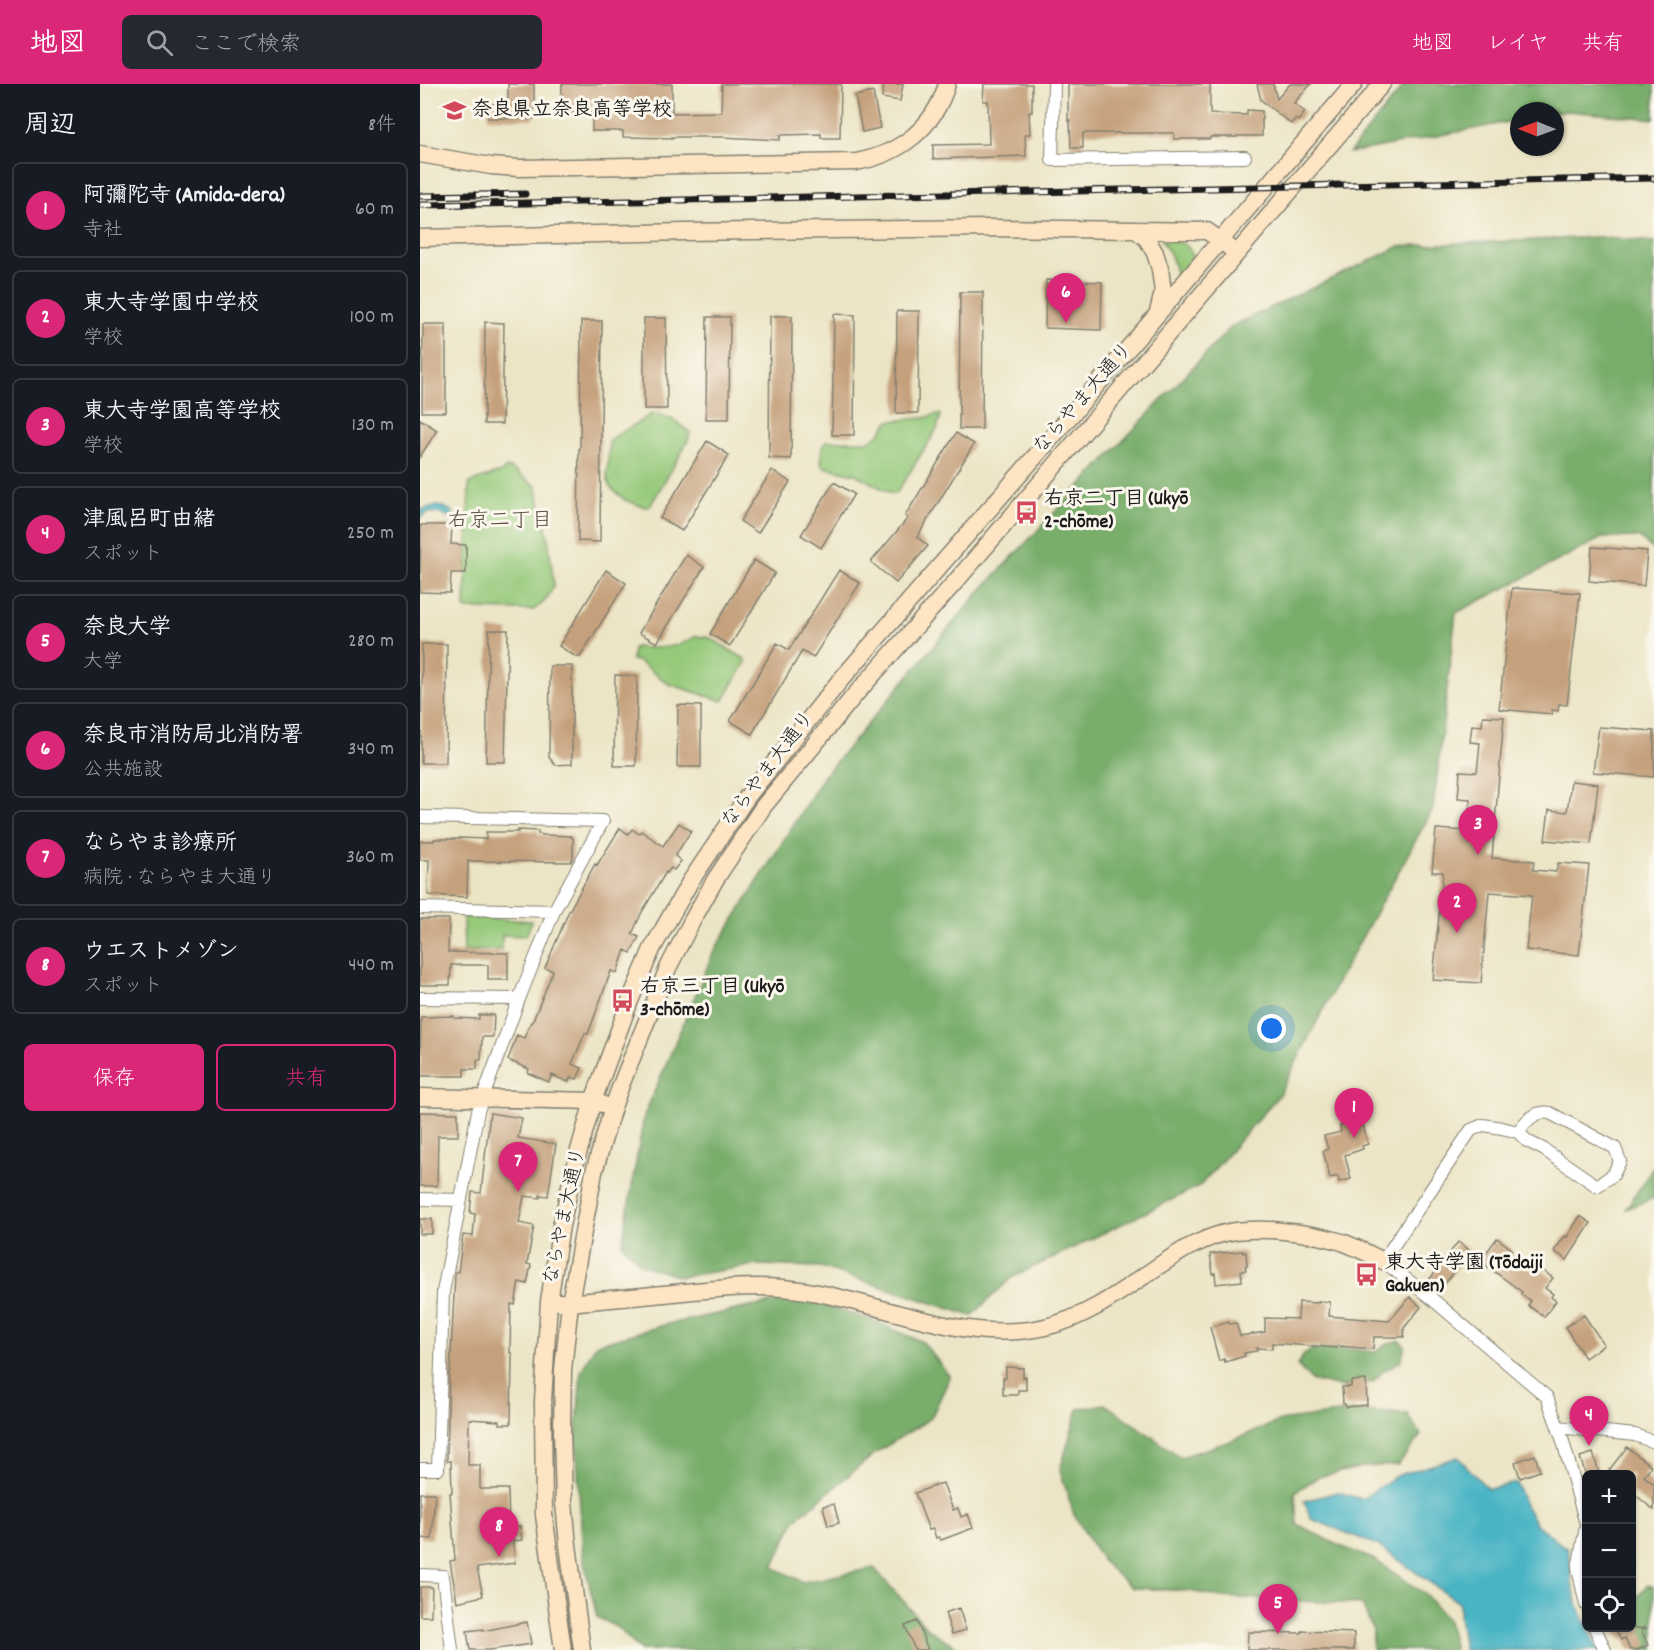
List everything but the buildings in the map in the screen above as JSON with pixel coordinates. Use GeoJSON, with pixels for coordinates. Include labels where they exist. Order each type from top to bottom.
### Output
{"type":"FeatureCollection","features":[{"type":"Feature","properties":{"kind":"street"},"geometry":{"type":"LineString","coordinates":[[420,154],[491,166],[519,168],[856,162],[879,157],[910,140],[929,122],[943,98],[947,84]]}},
{"type":"Feature","properties":{"kind":"street"},"geometry":{"type":"LineString","coordinates":[[1054,84],[1052,160],[1245,157]]}},
{"type":"Feature","properties":{"kind":"street","name":"ならやま大通り"},"geometry":{"type":"LineString","coordinates":[[563,1650],[544,1515],[543,1401],[549,1301],[563,1217],[593,1101],[625,1012],[652,949],[690,882],[747,797],[838,683],[1073,413],[1354,84]]}},
{"type":"Feature","properties":{"kind":"street","name":"ならやま大通り"},"geometry":{"type":"LineString","coordinates":[[582,1650],[568,1545],[563,1482],[563,1370],[570,1303],[594,1172],[613,1107],[673,959],[715,880],[763,807],[854,696],[957,580],[1382,84]]}},
{"type":"Feature","properties":{"kind":"street"},"geometry":{"type":"LineString","coordinates":[[420,238],[990,228],[1207,231],[1222,240],[1237,254]]}},
{"type":"Feature","properties":{"kind":"street"},"geometry":{"type":"LineString","coordinates":[[1136,230],[1147,239],[1160,269],[1163,292],[1158,313]]}},
{"type":"Feature","properties":{"kind":"street"},"geometry":{"type":"LineString","coordinates":[[420,817],[603,821],[554,911],[519,999],[475,1122],[443,1292],[438,1469],[420,1469]]}},
{"type":"Feature","properties":{"kind":"street"},"geometry":{"type":"LineString","coordinates":[[420,908],[554,911]]}},
{"type":"Feature","properties":{"kind":"street"},"geometry":{"type":"LineString","coordinates":[[420,998],[519,999]]}},
{"type":"Feature","properties":{"kind":"street"},"geometry":{"type":"LineString","coordinates":[[420,1097],[593,1101],[613,1107]]}},
{"type":"Feature","properties":{"kind":"street"},"geometry":{"type":"LineString","coordinates":[[1383,1261],[1471,1130],[1483,1125],[1518,1132],[1527,1141],[1543,1149],[1597,1186],[1613,1175],[1620,1161],[1615,1148],[1550,1113],[1544,1112],[1526,1120],[1518,1132]]}},
{"type":"Feature","properties":{"kind":"street"},"geometry":{"type":"LineString","coordinates":[[420,1199],[461,1200]]}},
{"type":"Feature","properties":{"kind":"street"},"geometry":{"type":"LineString","coordinates":[[549,1301],[570,1303],[711,1289],[783,1288],[851,1300],[962,1329],[1006,1333],[1046,1327],[1083,1315],[1141,1280],[1186,1249],[1221,1234],[1244,1230],[1272,1230],[1313,1235],[1340,1241],[1383,1261],[1431,1298],[1547,1396],[1587,1524]]}},
{"type":"Feature","properties":{"kind":"street"},"geometry":{"type":"LineString","coordinates":[[1558,1427],[1635,1435],[1654,1442]]}},
{"type":"Feature","properties":{"kind":"street"},"geometry":{"type":"LineString","coordinates":[[1582,1549],[1578,1568],[1582,1584]]}},
{"type":"Feature","properties":{"kind":"street"},"geometry":{"type":"LineString","coordinates":[[420,1575],[443,1576],[452,1650]]}},
{"type":"Feature","properties":{"kind":"street"},"geometry":{"type":"LineString","coordinates":[[1597,1632],[1605,1650]]}},
{"type":"Feature","properties":{"kind":"green space"},"geometry":{"type":"Polygon","coordinates":[[[1405,84],[1654,84],[1654,119],[1564,112],[1564,102],[1510,102],[1510,122],[1349,153],[1405,84]]]}},
{"type":"Feature","properties":{"kind":"green space"},"geometry":{"type":"Polygon","coordinates":[[[1599,237],[1654,242],[1654,550],[1638,537],[1602,538],[1456,613],[1433,809],[1339,979],[1279,1095],[1200,1186],[1011,1278],[972,1316],[821,1267],[756,1265],[680,1277],[642,1265],[622,1244],[644,1116],[714,951],[824,776],[980,591],[1232,326],[1400,246],[1599,237]]]}},
{"type":"Feature","properties":{"kind":"green space"},"geometry":{"type":"Polygon","coordinates":[[[1161,240],[1183,243],[1191,253],[1192,258],[1189,265],[1178,279],[1171,255],[1161,240]]]}},
{"type":"Feature","properties":{"kind":"green space"},"geometry":{"type":"Polygon","coordinates":[[[652,414],[672,420],[690,433],[687,443],[650,506],[645,507],[625,500],[610,487],[607,477],[609,444],[614,437],[652,414]]]}},
{"type":"Feature","properties":{"kind":"green space"},"geometry":{"type":"Polygon","coordinates":[[[941,415],[937,429],[896,494],[855,474],[824,467],[821,463],[822,447],[826,441],[869,441],[878,435],[889,421],[924,418],[941,415]]]}},
{"type":"Feature","properties":{"kind":"green space"},"geometry":{"type":"Polygon","coordinates":[[[507,468],[536,486],[548,537],[554,585],[542,604],[533,610],[465,609],[469,483],[507,468]]]}},
{"type":"Feature","properties":{"kind":"green space"},"geometry":{"type":"Polygon","coordinates":[[[696,636],[710,638],[745,659],[746,662],[723,701],[669,684],[638,661],[632,660],[635,647],[667,647],[696,636]]]}},
{"type":"Feature","properties":{"kind":"green space"},"geometry":{"type":"Polygon","coordinates":[[[463,917],[532,921],[526,936],[502,935],[502,950],[464,951],[463,917]]]}},
{"type":"Feature","properties":{"kind":"green space"},"geometry":{"type":"Polygon","coordinates":[[[1654,1166],[1654,1198],[1626,1209],[1654,1166]]]}},
{"type":"Feature","properties":{"kind":"green space"},"geometry":{"type":"Polygon","coordinates":[[[800,1297],[874,1321],[923,1342],[950,1377],[931,1418],[877,1452],[795,1520],[773,1567],[803,1582],[874,1568],[928,1629],[962,1650],[640,1650],[618,1628],[597,1617],[583,1558],[576,1438],[581,1371],[596,1344],[668,1324],[800,1297]]]}},
{"type":"Feature","properties":{"kind":"green space"},"geometry":{"type":"Polygon","coordinates":[[[1399,1340],[1405,1346],[1401,1361],[1383,1371],[1373,1382],[1340,1387],[1311,1380],[1297,1365],[1312,1349],[1374,1352],[1399,1340]]]}},
{"type":"Feature","properties":{"kind":"green space"},"geometry":{"type":"Polygon","coordinates":[[[1105,1404],[1181,1457],[1228,1442],[1280,1421],[1353,1411],[1407,1414],[1421,1435],[1398,1465],[1363,1467],[1318,1477],[1295,1492],[1297,1524],[1333,1543],[1375,1560],[1425,1594],[1448,1621],[1455,1650],[1372,1650],[1373,1631],[1362,1604],[1220,1597],[1190,1591],[1132,1588],[1103,1562],[1074,1515],[1060,1470],[1078,1409],[1105,1404]]]}},
{"type":"Feature","properties":{"kind":"green space"},"geometry":{"type":"Polygon","coordinates":[[[1647,1585],[1654,1587],[1654,1650],[1639,1650],[1628,1632],[1636,1632],[1636,1599],[1647,1585]]]}},
{"type":"Feature","properties":{"kind":"water"},"geometry":{"type":"Polygon","coordinates":[[[434,506],[444,507],[453,512],[453,515],[448,517],[431,513],[420,518],[420,510],[434,506]]]}},
{"type":"Feature","properties":{"kind":"water"},"geometry":{"type":"Polygon","coordinates":[[[1458,1457],[1488,1489],[1516,1483],[1536,1524],[1567,1549],[1571,1563],[1572,1583],[1582,1615],[1582,1632],[1590,1632],[1598,1650],[1464,1650],[1459,1603],[1377,1545],[1311,1519],[1304,1501],[1338,1492],[1362,1499],[1396,1476],[1458,1457]]]}},
{"type":"Feature","properties":{"kind":"railway"},"geometry":{"type":"LineString","coordinates":[[420,205],[1654,178]]}},
{"type":"Feature","properties":{"kind":"railway"},"geometry":{"type":"LineString","coordinates":[[420,196],[525,194]]}},
{"type":"Feature","properties":{"kind":"place","name":"奈良県立奈良高等学校"},"geometry":{"type":"Point","coordinates":[454,111]}},
{"type":"Feature","properties":{"kind":"place","name":"奈良市消防局北消防署"},"geometry":{"type":"Point","coordinates":[1066,323]}},
{"type":"Feature","properties":{"kind":"place","name":"右京二丁目 (Ukyō 2-chōme)"},"geometry":{"type":"Point","coordinates":[1026,512]}},
{"type":"Feature","properties":{"kind":"place","name":"東大寺学園高等学校"},"geometry":{"type":"Point","coordinates":[1478,855]}},
{"type":"Feature","properties":{"kind":"place","name":"東大寺学園中学校"},"geometry":{"type":"Point","coordinates":[1457,933]}},
{"type":"Feature","properties":{"kind":"place","name":"右京三丁目 (Ukyō 3-chōme)"},"geometry":{"type":"Point","coordinates":[622,1000]}},
{"type":"Feature","properties":{"kind":"place","name":"阿彌陀寺 (Amida-dera)"},"geometry":{"type":"Point","coordinates":[1354,1138]}},
{"type":"Feature","properties":{"kind":"place","name":"ならやま診療所"},"geometry":{"type":"Point","coordinates":[518,1192]}},
{"type":"Feature","properties":{"kind":"place","name":"東大寺学園 (Tōdaiji Gakuen)"},"geometry":{"type":"Point","coordinates":[1367,1275]}},
{"type":"Feature","properties":{"kind":"place","name":"津風呂町由緒"},"geometry":{"type":"Point","coordinates":[1589,1446]}},
{"type":"Feature","properties":{"kind":"place","name":"ウエストメゾン"},"geometry":{"type":"Point","coordinates":[499,1557]}},
{"type":"Feature","properties":{"kind":"place","name":"奈良大学"},"geometry":{"type":"Point","coordinates":[1278,1634]}},
{"type":"Feature","properties":{"kind":"district","name":"右京二丁目"},"geometry":{"type":"Point","coordinates":[500,522]}}]}
